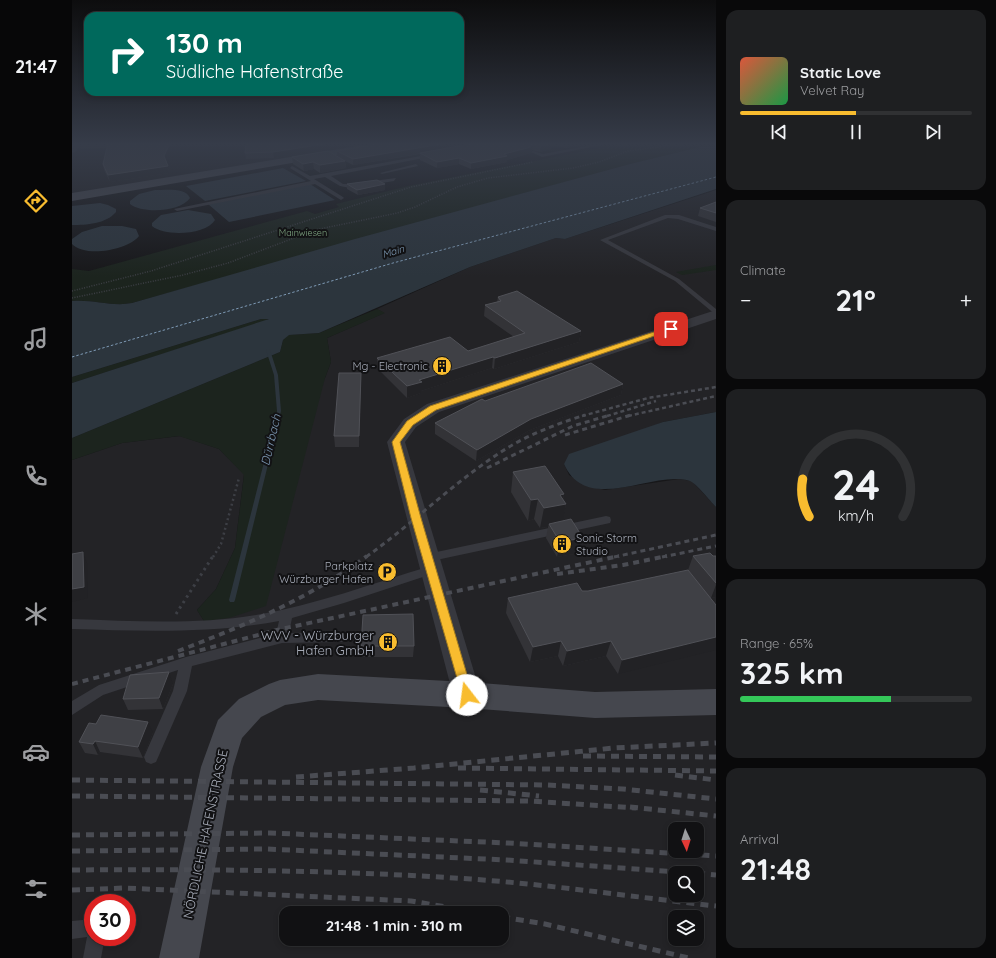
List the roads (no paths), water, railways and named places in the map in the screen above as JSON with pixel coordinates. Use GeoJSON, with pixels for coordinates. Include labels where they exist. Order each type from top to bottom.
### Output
{"type":"FeatureCollection","features":[{"type":"Feature","properties":{"kind":"main road"},"geometry":{"type":"LineString","coordinates":[[72,197],[127,188]]}},
{"type":"Feature","properties":{"kind":"main road","name":"NÖRDLICHE HAFENSTRASSE"},"geometry":{"type":"LineString","coordinates":[[179,958],[217,767],[229,730],[250,708],[280,693],[318,687],[467,695],[595,705],[716,702]]}},
{"type":"Feature","properties":{"kind":"street"},"geometry":{"type":"LineString","coordinates":[[467,695],[396,442],[410,423],[433,408],[716,314]]}},
{"type":"Feature","properties":{"kind":"lane"},"geometry":{"type":"LineString","coordinates":[[176,208],[285,188]]}},
{"type":"Feature","properties":{"kind":"lane"},"geometry":{"type":"LineString","coordinates":[[325,188],[341,198]]}},
{"type":"Feature","properties":{"kind":"lane"},"geometry":{"type":"LineString","coordinates":[[716,229],[679,217],[667,216],[604,240],[677,280],[716,314]]}},
{"type":"Feature","properties":{"kind":"lane"},"geometry":{"type":"LineString","coordinates":[[72,624],[166,628],[256,620],[286,614],[429,564],[606,520]]}},
{"type":"Feature","properties":{"kind":"lane"},"geometry":{"type":"LineString","coordinates":[[282,638],[286,614]]}},
{"type":"Feature","properties":{"kind":"lane"},"geometry":{"type":"LineString","coordinates":[[72,709],[99,692],[186,662],[282,638],[341,637]]}},
{"type":"Feature","properties":{"kind":"lane"},"geometry":{"type":"LineString","coordinates":[[151,758],[180,691],[186,662]]}},
{"type":"Feature","properties":{"kind":"lane"},"geometry":{"type":"LineString","coordinates":[[72,930],[84,929]]}},
{"type":"Feature","properties":{"kind":"lane"},"geometry":{"type":"LineString","coordinates":[[92,958],[94,946]]}},
{"type":"Feature","properties":{"kind":"water"},"geometry":{"type":"Polygon","coordinates":[[[188,188],[272,188],[205,201],[188,188]]]}},
{"type":"Feature","properties":{"kind":"water"},"geometry":{"type":"Polygon","coordinates":[[[291,188],[316,188],[335,200],[229,222],[208,204],[291,188]]]}},
{"type":"Feature","properties":{"kind":"water","name":"Main"},"geometry":{"type":"Polygon","coordinates":[[[543,188],[716,188],[716,189],[565,239],[556,238],[470,267],[319,333],[289,335],[283,340],[280,352],[72,438],[72,383],[269,319],[261,319],[72,377],[72,301],[117,304],[132,303],[355,239],[543,188]]]}},
{"type":"Feature","properties":{"kind":"water"},"geometry":{"type":"Polygon","coordinates":[[[155,190],[180,191],[188,194],[190,198],[179,206],[161,210],[143,209],[130,204],[130,201],[139,194],[155,190]]]}},
{"type":"Feature","properties":{"kind":"water"},"geometry":{"type":"Polygon","coordinates":[[[100,203],[116,209],[116,212],[107,219],[101,221],[89,224],[72,225],[72,206],[100,203]]]}},
{"type":"Feature","properties":{"kind":"water"},"geometry":{"type":"Polygon","coordinates":[[[188,210],[211,214],[215,220],[203,229],[185,233],[166,232],[158,230],[152,226],[152,223],[161,215],[188,210]]]}},
{"type":"Feature","properties":{"kind":"water"},"geometry":{"type":"Polygon","coordinates":[[[102,226],[122,226],[136,229],[139,236],[126,245],[106,250],[86,251],[72,244],[72,239],[82,232],[102,226]]]}},
{"type":"Feature","properties":{"kind":"water"},"geometry":{"type":"Polygon","coordinates":[[[716,412],[716,507],[700,489],[690,481],[675,479],[622,488],[604,489],[588,487],[575,479],[564,464],[569,454],[663,422],[716,412]]]}},
{"type":"Feature","properties":{"kind":"waterway","name":"Dürrbach"},"geometry":{"type":"LineString","coordinates":[[232,600],[279,411],[276,375],[268,350]]}},
{"type":"Feature","properties":{"kind":"railway"},"geometry":{"type":"LineString","coordinates":[[582,416],[648,398],[716,387]]}},
{"type":"Feature","properties":{"kind":"railway"},"geometry":{"type":"LineString","coordinates":[[628,416],[716,396]]}},
{"type":"Feature","properties":{"kind":"railway"},"geometry":{"type":"LineString","coordinates":[[607,416],[656,401]]}},
{"type":"Feature","properties":{"kind":"railway"},"geometry":{"type":"LineString","coordinates":[[366,557],[490,459],[527,437],[585,415]]}},
{"type":"Feature","properties":{"kind":"railway"},"geometry":{"type":"LineString","coordinates":[[487,468],[573,426],[610,415]]}},
{"type":"Feature","properties":{"kind":"railway"},"geometry":{"type":"LineString","coordinates":[[565,435],[631,415]]}},
{"type":"Feature","properties":{"kind":"railway"},"geometry":{"type":"LineString","coordinates":[[614,557],[716,535]]}},
{"type":"Feature","properties":{"kind":"railway"},"geometry":{"type":"LineString","coordinates":[[662,557],[716,546]]}},
{"type":"Feature","properties":{"kind":"railway"},"geometry":{"type":"LineString","coordinates":[[178,651],[276,610],[322,585],[367,556]]}},
{"type":"Feature","properties":{"kind":"railway"},"geometry":{"type":"LineString","coordinates":[[72,684],[277,630],[619,556]]}},
{"type":"Feature","properties":{"kind":"railway"},"geometry":{"type":"LineString","coordinates":[[557,574],[623,565],[667,556]]}},
{"type":"Feature","properties":{"kind":"railway"},"geometry":{"type":"LineString","coordinates":[[296,777],[414,768],[614,748],[716,743]]}},
{"type":"Feature","properties":{"kind":"railway"},"geometry":{"type":"LineString","coordinates":[[583,756],[716,757]]}},
{"type":"Feature","properties":{"kind":"railway"},"geometry":{"type":"LineString","coordinates":[[458,768],[716,771]]}},
{"type":"Feature","properties":{"kind":"railway"},"geometry":{"type":"LineString","coordinates":[[675,775],[716,780]]}},
{"type":"Feature","properties":{"kind":"railway"},"geometry":{"type":"LineString","coordinates":[[72,780],[547,785],[623,789],[716,799]]}},
{"type":"Feature","properties":{"kind":"railway"},"geometry":{"type":"LineString","coordinates":[[480,790],[539,796]]}},
{"type":"Feature","properties":{"kind":"railway"},"geometry":{"type":"LineString","coordinates":[[72,796],[529,801],[636,808]]}},
{"type":"Feature","properties":{"kind":"railway"},"geometry":{"type":"LineString","coordinates":[[630,807],[716,816]]}},
{"type":"Feature","properties":{"kind":"railway"},"geometry":{"type":"LineString","coordinates":[[72,835],[270,833],[508,843],[716,856]]}},
{"type":"Feature","properties":{"kind":"railway"},"geometry":{"type":"LineString","coordinates":[[72,851],[266,849],[507,860],[668,871]]}},
{"type":"Feature","properties":{"kind":"railway"},"geometry":{"type":"LineString","coordinates":[[72,870],[272,871],[421,876],[532,884],[716,906]]}},
{"type":"Feature","properties":{"kind":"railway"},"geometry":{"type":"LineString","coordinates":[[704,874],[716,875]]}},
{"type":"Feature","properties":{"kind":"railway"},"geometry":{"type":"LineString","coordinates":[[72,890],[125,888],[411,901],[440,906]]}},
{"type":"Feature","properties":{"kind":"railway"},"geometry":{"type":"LineString","coordinates":[[509,918],[545,924],[689,958]]}},
{"type":"Feature","properties":{"kind":"place","name":"Mg - Electronic"},"geometry":{"type":"Point","coordinates":[442,366]}},
{"type":"Feature","properties":{"kind":"place","name":"Sonic Storm Studio"},"geometry":{"type":"Point","coordinates":[562,544]}},
{"type":"Feature","properties":{"kind":"place","name":"Parkplatz Würzburger Hafen"},"geometry":{"type":"Point","coordinates":[387,572]}},
{"type":"Feature","properties":{"kind":"place","name":"WVV - Würzburger Hafen GmbH"},"geometry":{"type":"Point","coordinates":[388,642]}},
{"type":"Feature","properties":{"kind":"park label","name":"Mainwiesen"},"geometry":{"type":"Point","coordinates":[303,233]}}]}
